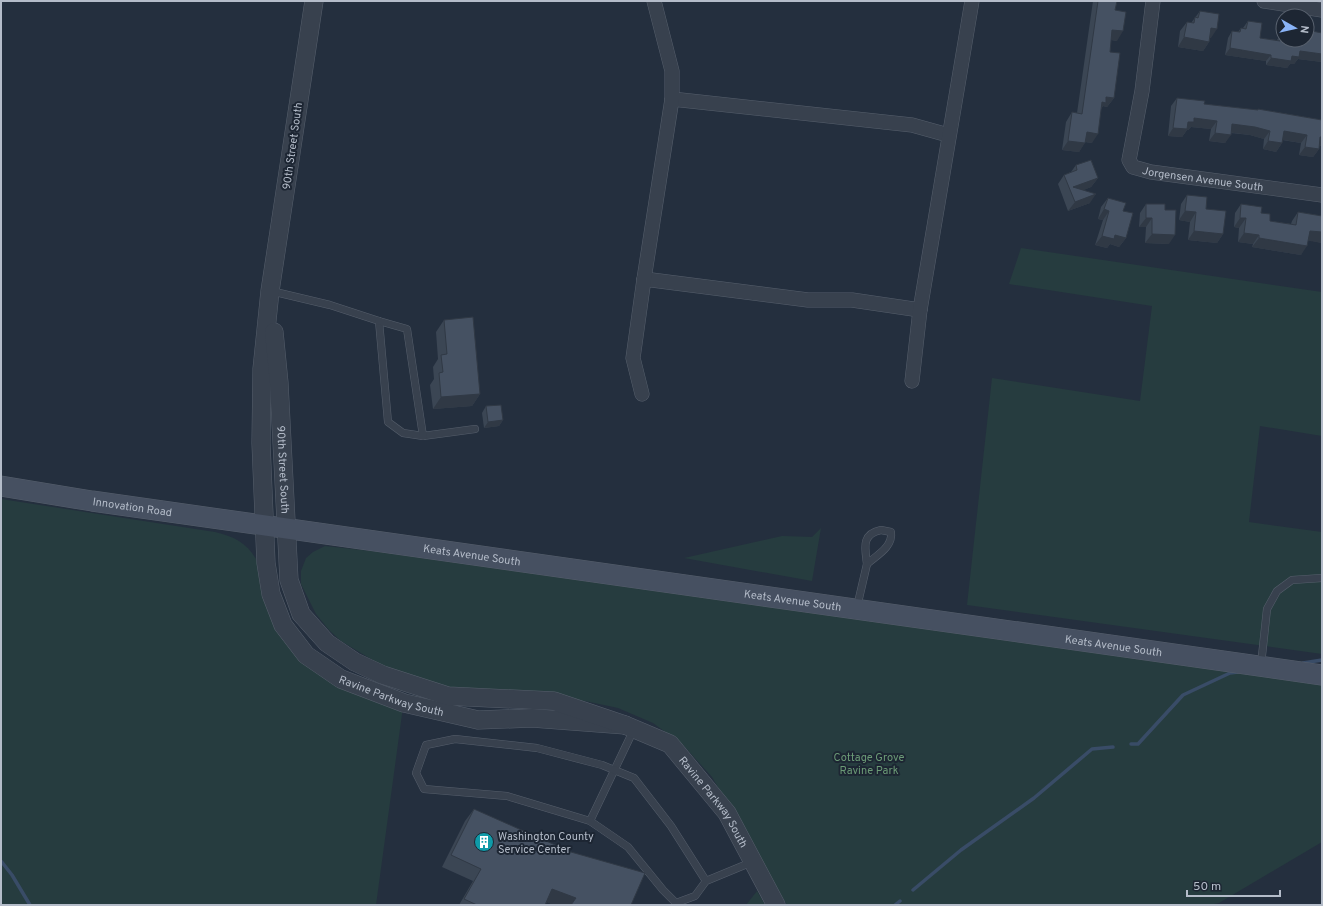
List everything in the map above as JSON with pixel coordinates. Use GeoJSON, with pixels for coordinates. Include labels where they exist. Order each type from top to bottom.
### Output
{"type":"FeatureCollection","features":[{"type":"Feature","properties":{"kind":"main road","name":"Innovation Road"},"geometry":{"type":"LineString","coordinates":[[1,486],[92,501],[263,525]]}},
{"type":"Feature","properties":{"kind":"main road","name":"Keats Avenue South"},"geometry":{"type":"LineString","coordinates":[[263,525],[1322,675]]}},
{"type":"Feature","properties":{"kind":"street","name":"90th Street South"},"geometry":{"type":"LineString","coordinates":[[263,525],[261,443],[262,369],[270,291],[314,1]]}},
{"type":"Feature","properties":{"kind":"street"},"geometry":{"type":"LineString","coordinates":[[642,394],[633,358],[672,99],[672,72],[654,1]]}},
{"type":"Feature","properties":{"kind":"street"},"geometry":{"type":"LineString","coordinates":[[912,381],[920,310],[948,135],[972,1]]}},
{"type":"Feature","properties":{"kind":"street","name":"Jorgensen Avenue South"},"geometry":{"type":"LineString","coordinates":[[1153,1],[1142,91],[1129,160],[1133,167],[1151,172],[1322,195]]}},
{"type":"Feature","properties":{"kind":"street"},"geometry":{"type":"LineString","coordinates":[[1264,1],[1322,10]]}},
{"type":"Feature","properties":{"kind":"street"},"geometry":{"type":"LineString","coordinates":[[672,99],[912,125],[948,135]]}},
{"type":"Feature","properties":{"kind":"street"},"geometry":{"type":"LineString","coordinates":[[644,278],[808,300],[852,300],[920,310]]}},
{"type":"Feature","properties":{"kind":"street","name":"90th Street South"},"geometry":{"type":"LineString","coordinates":[[270,291],[279,383],[286,528]]}},
{"type":"Feature","properties":{"kind":"street","name":"Ravine Parkway South"},"geometry":{"type":"LineString","coordinates":[[263,525],[266,563],[271,594],[283,625],[306,654],[341,679],[404,703],[478,720],[532,718],[629,727]]}},
{"type":"Feature","properties":{"kind":"street","name":"Ravine Parkway South"},"geometry":{"type":"LineString","coordinates":[[286,528],[289,580],[301,614],[327,643],[355,662],[383,675],[448,696],[554,702],[629,727],[670,744],[727,813],[776,905]]}},
{"type":"Feature","properties":{"kind":"lane"},"geometry":{"type":"LineString","coordinates":[[270,291],[330,305],[407,329],[423,436]]}},
{"type":"Feature","properties":{"kind":"lane"},"geometry":{"type":"LineString","coordinates":[[379,321],[388,422],[403,433],[423,436],[475,430]]}},
{"type":"Feature","properties":{"kind":"lane"},"geometry":{"type":"LineString","coordinates":[[857,610],[867,564],[865,545],[868,536],[873,532],[881,530],[890,532],[892,539],[888,545],[867,564]]}},
{"type":"Feature","properties":{"kind":"lane"},"geometry":{"type":"LineString","coordinates":[[1261,667],[1267,609],[1277,591],[1292,580],[1322,578]]}},
{"type":"Feature","properties":{"kind":"lane"},"geometry":{"type":"LineString","coordinates":[[590,821],[614,770],[629,727]]}},
{"type":"Feature","properties":{"kind":"lane"},"geometry":{"type":"LineString","coordinates":[[706,881],[671,826],[634,778],[614,770],[537,748],[455,739],[426,745],[416,773],[424,789],[507,796],[590,821],[628,847],[663,890],[676,903],[695,896],[706,881],[752,862]]}},
{"type":"Feature","properties":{"kind":"green space"},"geometry":{"type":"Polygon","coordinates":[[[1021,248],[1322,292],[1322,436],[1260,426],[1249,522],[1322,532],[1322,654],[967,605],[992,378],[1140,401],[1152,306],[1009,284],[1021,248]]]}},
{"type":"Feature","properties":{"kind":"green space"},"geometry":{"type":"Polygon","coordinates":[[[1,499],[215,532],[234,538],[244,544],[256,559],[288,640],[403,707],[376,905],[1,905],[1,499]]]}},
{"type":"Feature","properties":{"kind":"green space"},"geometry":{"type":"Polygon","coordinates":[[[821,528],[812,581],[684,558],[782,536],[812,537],[821,528]]]}},
{"type":"Feature","properties":{"kind":"green space","name":"Cottage Grove Ravine Park"},"geometry":{"type":"Polygon","coordinates":[[[325,546],[371,551],[1322,685],[1322,842],[1219,903],[1209,905],[787,905],[712,777],[683,745],[653,723],[618,708],[585,701],[486,693],[406,680],[341,641],[329,630],[316,614],[301,584],[301,571],[306,558],[313,552],[325,546]]]}},
{"type":"Feature","properties":{"kind":"green space"},"geometry":{"type":"Polygon","coordinates":[[[757,891],[765,905],[746,905],[757,891]]]}},
{"type":"Feature","properties":{"kind":"building"},"geometry":{"type":"Polygon","coordinates":[[[1098,1],[1117,1],[1115,10],[1126,12],[1123,31],[1112,30],[1110,52],[1120,53],[1114,98],[1106,97],[1106,103],[1102,102],[1098,134],[1087,132],[1085,143],[1068,141],[1072,112],[1082,114],[1098,1]]]}},
{"type":"Feature","properties":{"kind":"building"},"geometry":{"type":"Polygon","coordinates":[[[1200,11],[1219,14],[1217,29],[1211,28],[1209,42],[1184,37],[1187,22],[1194,23],[1195,17],[1198,18],[1200,11]]]}},
{"type":"Feature","properties":{"kind":"building"},"geometry":{"type":"Polygon","coordinates":[[[1248,21],[1262,23],[1260,38],[1275,40],[1275,48],[1315,48],[1315,32],[1322,33],[1322,54],[1300,51],[1299,57],[1292,56],[1291,61],[1271,58],[1271,55],[1230,48],[1232,31],[1240,32],[1241,28],[1246,29],[1248,21]]]}},
{"type":"Feature","properties":{"kind":"building"},"geometry":{"type":"Polygon","coordinates":[[[1177,98],[1205,101],[1204,104],[1258,109],[1322,120],[1322,137],[1320,137],[1319,149],[1305,147],[1307,135],[1284,131],[1282,143],[1268,141],[1270,131],[1255,127],[1232,124],[1231,135],[1215,133],[1217,121],[1194,118],[1194,122],[1188,122],[1187,129],[1173,128],[1177,98]]]}},
{"type":"Feature","properties":{"kind":"building"},"geometry":{"type":"Polygon","coordinates":[[[1091,160],[1098,178],[1073,187],[1096,194],[1075,202],[1064,175],[1077,170],[1076,165],[1091,160]]]}},
{"type":"Feature","properties":{"kind":"building"},"geometry":{"type":"Polygon","coordinates":[[[1187,195],[1207,197],[1206,209],[1226,211],[1223,234],[1194,231],[1196,212],[1185,211],[1187,195]]]}},
{"type":"Feature","properties":{"kind":"building"},"geometry":{"type":"Polygon","coordinates":[[[1108,198],[1126,203],[1123,211],[1133,213],[1126,238],[1115,235],[1114,239],[1102,236],[1109,211],[1104,209],[1108,198]]]}},
{"type":"Feature","properties":{"kind":"building"},"geometry":{"type":"Polygon","coordinates":[[[1146,204],[1165,204],[1165,210],[1176,210],[1175,235],[1152,234],[1152,218],[1146,218],[1146,204]]]}},
{"type":"Feature","properties":{"kind":"building"},"geometry":{"type":"Polygon","coordinates":[[[1241,204],[1262,207],[1261,213],[1270,214],[1270,221],[1296,225],[1298,212],[1322,216],[1322,232],[1310,231],[1307,246],[1259,238],[1259,235],[1244,233],[1246,218],[1240,218],[1241,204]]]}},
{"type":"Feature","properties":{"kind":"building"},"geometry":{"type":"Polygon","coordinates":[[[473,317],[480,394],[441,397],[439,373],[443,372],[441,355],[447,354],[444,320],[473,317]]]}},
{"type":"Feature","properties":{"kind":"building"},"geometry":{"type":"Polygon","coordinates":[[[501,405],[503,420],[488,422],[486,406],[501,405]]]}},
{"type":"Feature","properties":{"kind":"building","name":"Washington County Service Center"},"geometry":{"type":"Polygon","coordinates":[[[474,809],[571,852],[645,873],[631,905],[571,905],[576,898],[552,889],[545,905],[477,905],[464,899],[481,869],[451,855],[474,809]]]}},
{"type":"Feature","properties":{"kind":"waterway"},"geometry":{"type":"LineString","coordinates":[[1303,663],[1322,660]]}},
{"type":"Feature","properties":{"kind":"waterway"},"geometry":{"type":"LineString","coordinates":[[1131,744],[1138,744],[1183,695],[1230,673],[1238,672]]}},
{"type":"Feature","properties":{"kind":"waterway"},"geometry":{"type":"LineString","coordinates":[[913,890],[961,850],[1034,798],[1092,749],[1113,747]]}},
{"type":"Feature","properties":{"kind":"waterway"},"geometry":{"type":"LineString","coordinates":[[1,861],[12,875],[30,905]]}},
{"type":"Feature","properties":{"kind":"waterway"},"geometry":{"type":"LineString","coordinates":[[895,905],[900,901]]}},
{"type":"Feature","properties":{"kind":"place","name":"Washington County Service Center"},"geometry":{"type":"Point","coordinates":[484,842]}}]}
